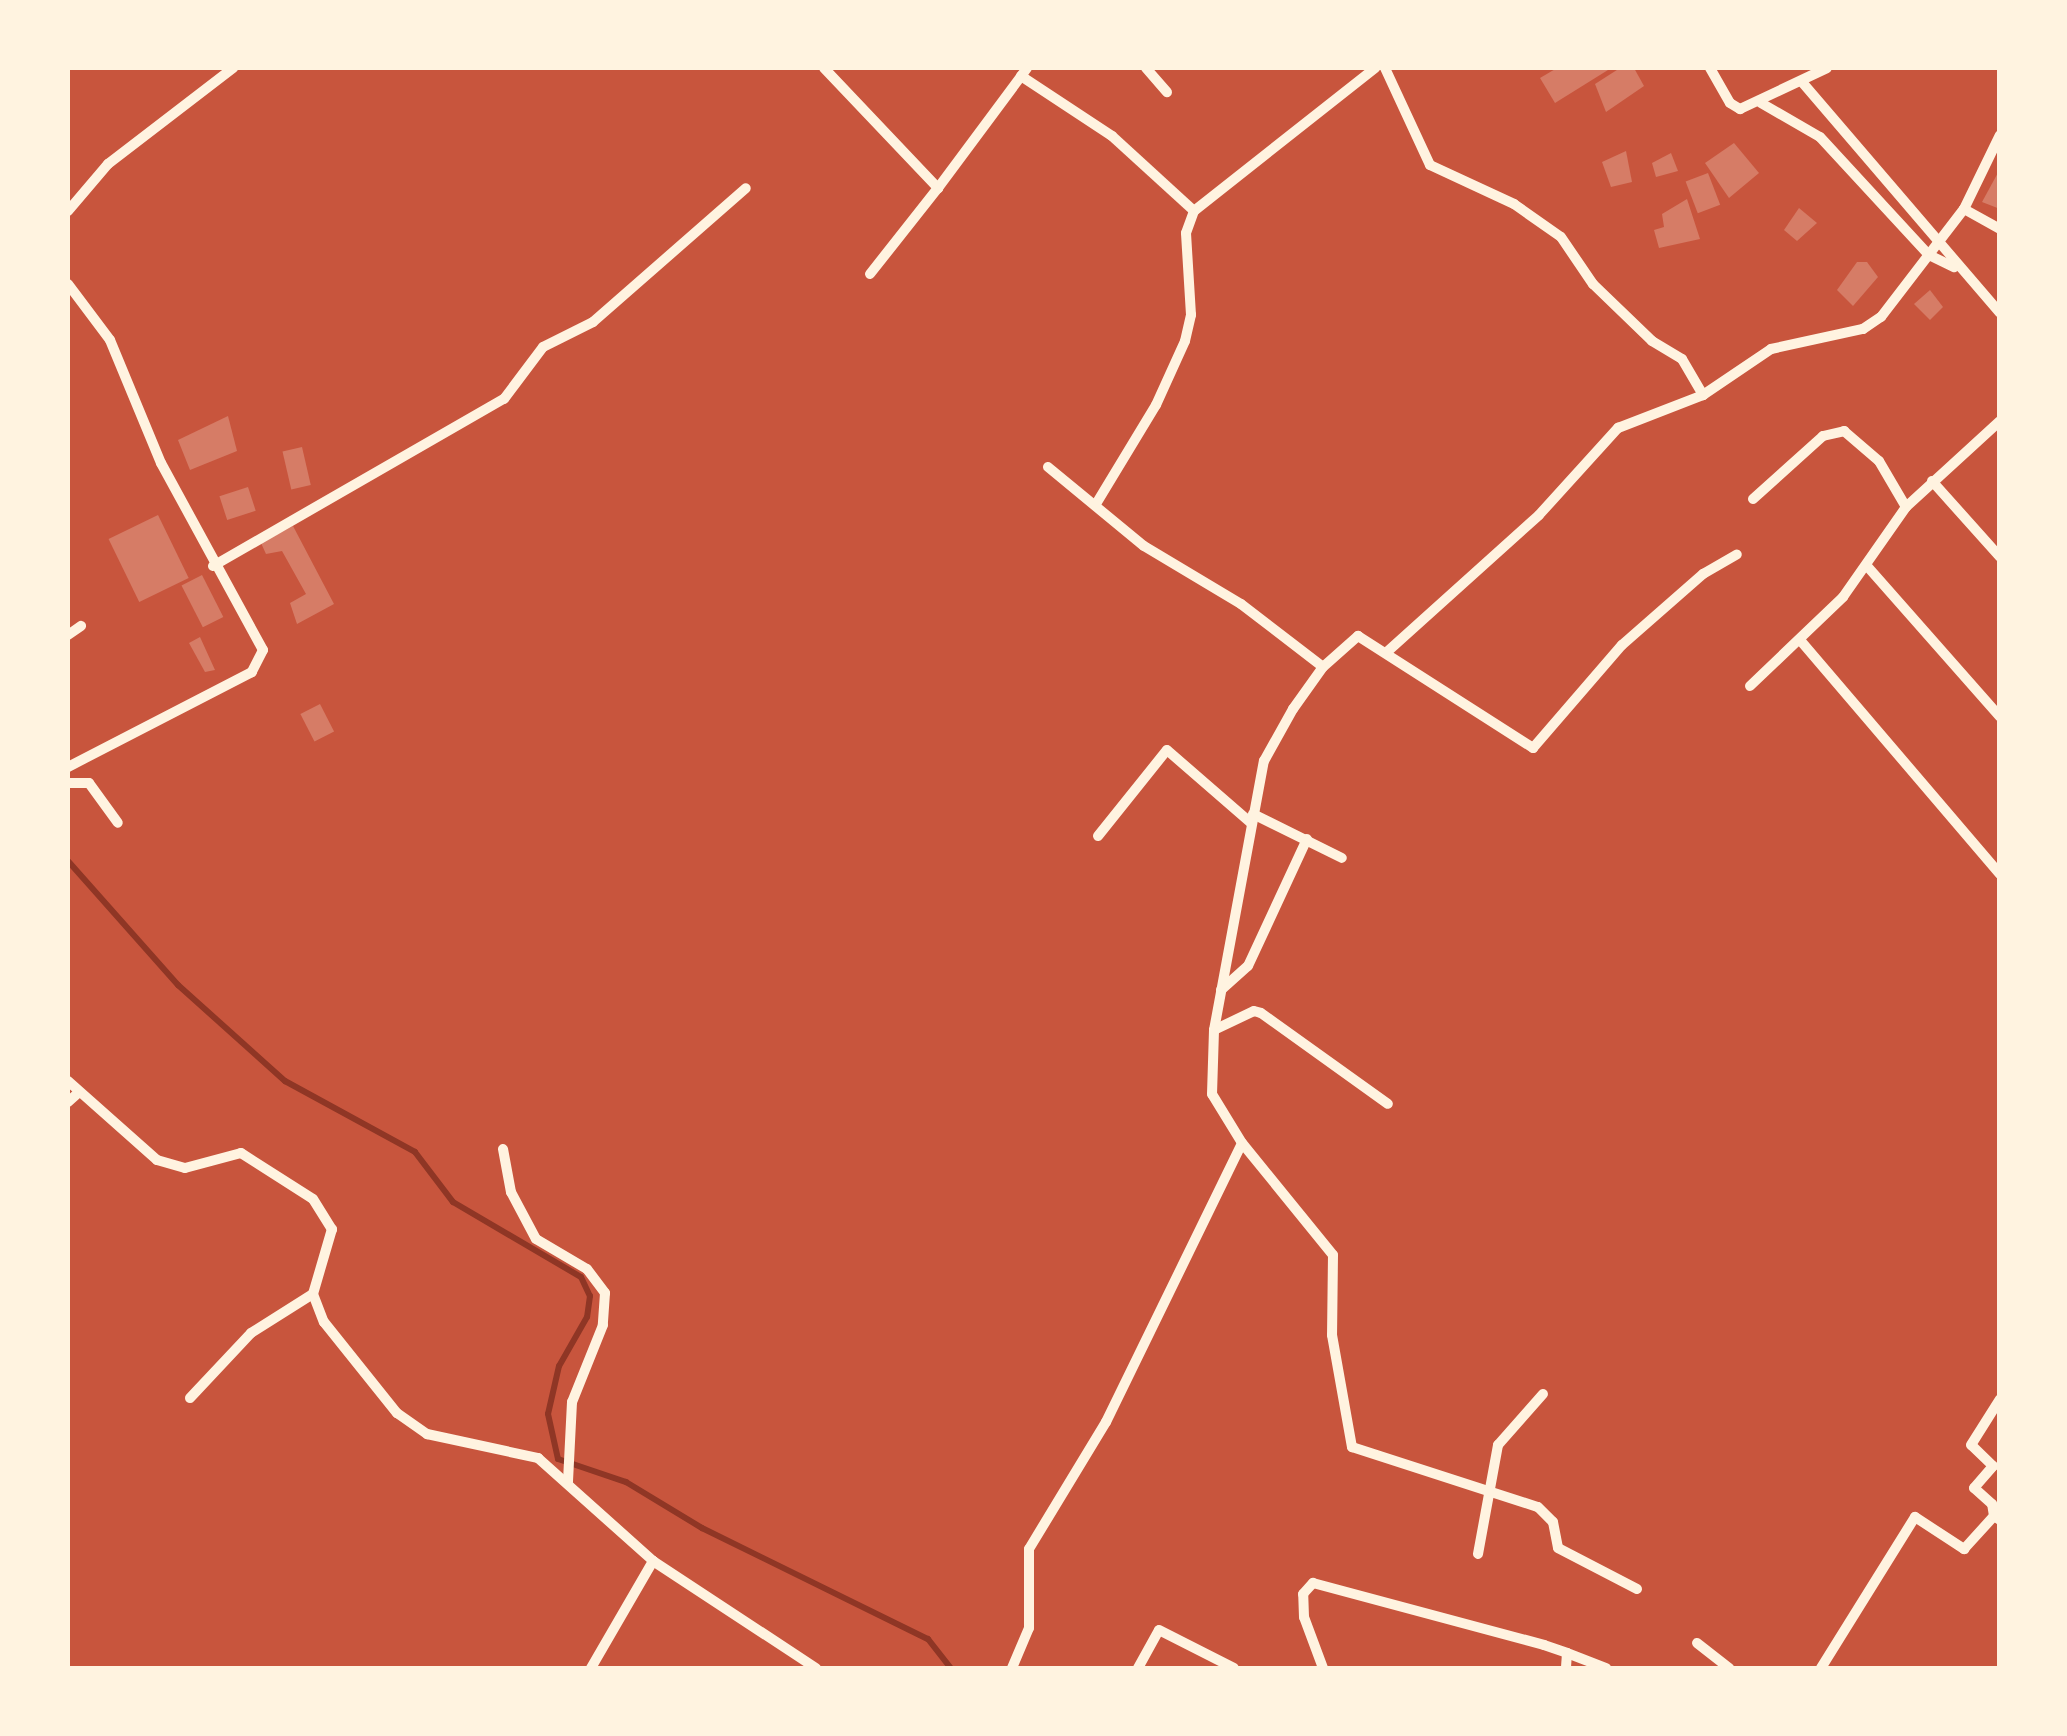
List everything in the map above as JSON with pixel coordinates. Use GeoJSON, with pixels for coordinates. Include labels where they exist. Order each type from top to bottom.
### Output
{"type":"FeatureCollection","features":[{"type":"Feature","properties":{"kind":"street"},"geometry":{"type":"LineString","coordinates":[[68,211],[108,164],[233,68]]}},
{"type":"Feature","properties":{"kind":"street"},"geometry":{"type":"LineString","coordinates":[[824,68],[938,188]]}},
{"type":"Feature","properties":{"kind":"street"},"geometry":{"type":"LineString","coordinates":[[1146,68],[1167,92]]}},
{"type":"Feature","properties":{"kind":"street"},"geometry":{"type":"LineString","coordinates":[[1096,504],[1156,405],[1185,341],[1191,315],[1186,232],[1194,210],[1376,68]]}},
{"type":"Feature","properties":{"kind":"street"},"geometry":{"type":"LineString","coordinates":[[1385,68],[1430,164],[1514,204],[1561,238],[1593,284],[1652,341],[1682,359],[1703,395]]}},
{"type":"Feature","properties":{"kind":"street"},"geometry":{"type":"LineString","coordinates":[[1710,68],[1730,103],[1740,109],[1761,103],[1826,68]]}},
{"type":"Feature","properties":{"kind":"street"},"geometry":{"type":"LineString","coordinates":[[870,274],[1024,72],[1112,136],[1194,210]]}},
{"type":"Feature","properties":{"kind":"street"},"geometry":{"type":"LineString","coordinates":[[1802,82],[1940,242],[1955,268],[2000,313]]}},
{"type":"Feature","properties":{"kind":"street"},"geometry":{"type":"LineString","coordinates":[[1761,103],[1820,137],[1929,255],[1955,268]]}},
{"type":"Feature","properties":{"kind":"street"},"geometry":{"type":"LineString","coordinates":[[1388,651],[1539,515],[1618,428],[1703,395],[1771,349],[1872,324],[1964,209],[2000,135]]}},
{"type":"Feature","properties":{"kind":"street"},"geometry":{"type":"LineString","coordinates":[[213,566],[504,399],[543,346],[593,322],[746,188]]}},
{"type":"Feature","properties":{"kind":"street"},"geometry":{"type":"LineString","coordinates":[[1964,209],[2000,229]]}},
{"type":"Feature","properties":{"kind":"street"},"geometry":{"type":"LineString","coordinates":[[68,284],[110,340],[213,566],[260,638],[261,662],[68,767]]}},
{"type":"Feature","properties":{"kind":"street"},"geometry":{"type":"LineString","coordinates":[[1750,686],[1800,640],[1867,566],[1906,508],[2000,420]]}},
{"type":"Feature","properties":{"kind":"street"},"geometry":{"type":"LineString","coordinates":[[1752,500],[1823,436],[1844,431],[1879,461],[1906,508]]}},
{"type":"Feature","properties":{"kind":"street"},"geometry":{"type":"LineString","coordinates":[[1048,467],[1144,546],[1241,604],[1323,667]]}},
{"type":"Feature","properties":{"kind":"street"},"geometry":{"type":"LineString","coordinates":[[1932,481],[2000,556]]}},
{"type":"Feature","properties":{"kind":"street"},"geometry":{"type":"LineString","coordinates":[[1637,1589],[1558,1548],[1547,1514],[1492,1488],[1352,1447],[1332,1335],[1333,1255],[1242,1143],[1212,1094],[1214,1030],[1264,761],[1323,667],[1358,636],[1388,651],[1533,748],[1578,691],[1649,620],[1738,554]]}},
{"type":"Feature","properties":{"kind":"street"},"geometry":{"type":"LineString","coordinates":[[1867,566],[2000,717]]}},
{"type":"Feature","properties":{"kind":"street"},"geometry":{"type":"LineString","coordinates":[[68,634],[82,626]]}},
{"type":"Feature","properties":{"kind":"street"},"geometry":{"type":"LineString","coordinates":[[1800,640],[2000,874]]}},
{"type":"Feature","properties":{"kind":"street"},"geometry":{"type":"LineString","coordinates":[[1098,836],[1167,750],[1252,818],[1307,839],[1342,858]]}},
{"type":"Feature","properties":{"kind":"street"},"geometry":{"type":"LineString","coordinates":[[68,783],[89,783],[118,823]]}},
{"type":"Feature","properties":{"kind":"street"},"geometry":{"type":"LineString","coordinates":[[1221,990],[1248,966],[1307,839]]}},
{"type":"Feature","properties":{"kind":"street"},"geometry":{"type":"LineString","coordinates":[[1214,1030],[1261,1013],[1388,1104]]}},
{"type":"Feature","properties":{"kind":"street"},"geometry":{"type":"LineString","coordinates":[[68,1081],[157,1160],[185,1168],[231,1155],[254,1156],[324,1208],[332,1229],[313,1294],[251,1333],[190,1398]]}},
{"type":"Feature","properties":{"kind":"street"},"geometry":{"type":"LineString","coordinates":[[68,1102],[79,1092]]}},
{"type":"Feature","properties":{"kind":"street"},"geometry":{"type":"LineString","coordinates":[[1012,1668],[1029,1628],[1029,1549],[1106,1422],[1242,1143]]}},
{"type":"Feature","properties":{"kind":"street"},"geometry":{"type":"LineString","coordinates":[[504,1149],[511,1192],[536,1240],[587,1268],[605,1293],[602,1325],[572,1402],[568,1478]]}},
{"type":"Feature","properties":{"kind":"street"},"geometry":{"type":"LineString","coordinates":[[313,1294],[340,1344],[410,1422],[458,1444],[538,1458],[568,1478],[653,1561],[802,1665],[816,1668]]}},
{"type":"Feature","properties":{"kind":"street"},"geometry":{"type":"LineString","coordinates":[[1478,1554],[1498,1444],[1544,1394]]}},
{"type":"Feature","properties":{"kind":"street"},"geometry":{"type":"LineString","coordinates":[[1821,1668],[1915,1516],[1964,1549],[1997,1518],[1992,1504],[1974,1488],[1993,1466],[1971,1446],[2000,1398]]}},
{"type":"Feature","properties":{"kind":"street"},"geometry":{"type":"LineString","coordinates":[[592,1668],[653,1561]]}},
{"type":"Feature","properties":{"kind":"street"},"geometry":{"type":"LineString","coordinates":[[1320,1668],[1304,1617],[1304,1594],[1312,1583],[1567,1653],[1606,1668]]}},
{"type":"Feature","properties":{"kind":"street"},"geometry":{"type":"LineString","coordinates":[[1138,1668],[1159,1630],[1234,1668]]}},
{"type":"Feature","properties":{"kind":"street"},"geometry":{"type":"LineString","coordinates":[[1697,1644],[1729,1668]]}},
{"type":"Feature","properties":{"kind":"street"},"geometry":{"type":"LineString","coordinates":[[1566,1668],[1567,1653]]}},
{"type":"Feature","properties":{"kind":"building"},"geometry":{"type":"Polygon","coordinates":[[[1557,68],[1608,70],[1555,103],[1540,78],[1557,68]]]}},
{"type":"Feature","properties":{"kind":"building"},"geometry":{"type":"Polygon","coordinates":[[[1620,68],[1634,68],[1644,86],[1606,112],[1595,84],[1620,68]]]}},
{"type":"Feature","properties":{"kind":"building"},"geometry":{"type":"Polygon","coordinates":[[[1734,143],[1759,173],[1729,198],[1705,163],[1734,143]]]}},
{"type":"Feature","properties":{"kind":"building"},"geometry":{"type":"Polygon","coordinates":[[[1626,151],[1632,182],[1611,187],[1602,162],[1626,151]]]}},
{"type":"Feature","properties":{"kind":"building"},"geometry":{"type":"Polygon","coordinates":[[[1671,153],[1678,171],[1656,177],[1652,163],[1671,153]]]}},
{"type":"Feature","properties":{"kind":"building"},"geometry":{"type":"Polygon","coordinates":[[[2000,169],[2000,209],[1982,202],[2000,169]]]}},
{"type":"Feature","properties":{"kind":"building"},"geometry":{"type":"Polygon","coordinates":[[[1708,173],[1720,205],[1698,213],[1686,182],[1708,173]]]}},
{"type":"Feature","properties":{"kind":"building"},"geometry":{"type":"Polygon","coordinates":[[[1687,199],[1700,239],[1659,248],[1654,230],[1664,227],[1662,214],[1687,199]]]}},
{"type":"Feature","properties":{"kind":"building"},"geometry":{"type":"Polygon","coordinates":[[[1799,208],[1817,223],[1797,241],[1784,230],[1799,208]]]}},
{"type":"Feature","properties":{"kind":"building"},"geometry":{"type":"Polygon","coordinates":[[[1857,262],[1867,262],[1878,277],[1853,306],[1837,290],[1857,262]]]}},
{"type":"Feature","properties":{"kind":"building"},"geometry":{"type":"Polygon","coordinates":[[[1930,290],[1943,307],[1930,320],[1914,304],[1930,290]]]}},
{"type":"Feature","properties":{"kind":"building"},"geometry":{"type":"Polygon","coordinates":[[[228,416],[237,451],[190,470],[178,440],[228,416]]]}},
{"type":"Feature","properties":{"kind":"building"},"geometry":{"type":"Polygon","coordinates":[[[302,447],[311,485],[291,489],[283,451],[302,447]]]}},
{"type":"Feature","properties":{"kind":"building"},"geometry":{"type":"Polygon","coordinates":[[[248,487],[256,511],[227,520],[219,496],[248,487]]]}},
{"type":"Feature","properties":{"kind":"building"},"geometry":{"type":"Polygon","coordinates":[[[158,515],[189,578],[139,602],[109,539],[158,515]]]}},
{"type":"Feature","properties":{"kind":"building"},"geometry":{"type":"Polygon","coordinates":[[[293,526],[334,604],[297,624],[290,603],[306,594],[282,551],[266,554],[261,543],[293,526]]]}},
{"type":"Feature","properties":{"kind":"building"},"geometry":{"type":"Polygon","coordinates":[[[202,575],[223,617],[203,627],[182,585],[202,575]]]}},
{"type":"Feature","properties":{"kind":"building"},"geometry":{"type":"Polygon","coordinates":[[[200,637],[215,670],[205,672],[189,643],[200,637]]]}},
{"type":"Feature","properties":{"kind":"building"},"geometry":{"type":"Polygon","coordinates":[[[320,704],[334,732],[314,742],[300,714],[320,704]]]}},
{"type":"Feature","properties":{"kind":"waterway"},"geometry":{"type":"LineString","coordinates":[[68,861],[178,985],[285,1081],[415,1152],[453,1202],[581,1277],[590,1296],[587,1317],[559,1366],[548,1414],[558,1459],[626,1482],[702,1528],[928,1639],[951,1668]]}}]}
